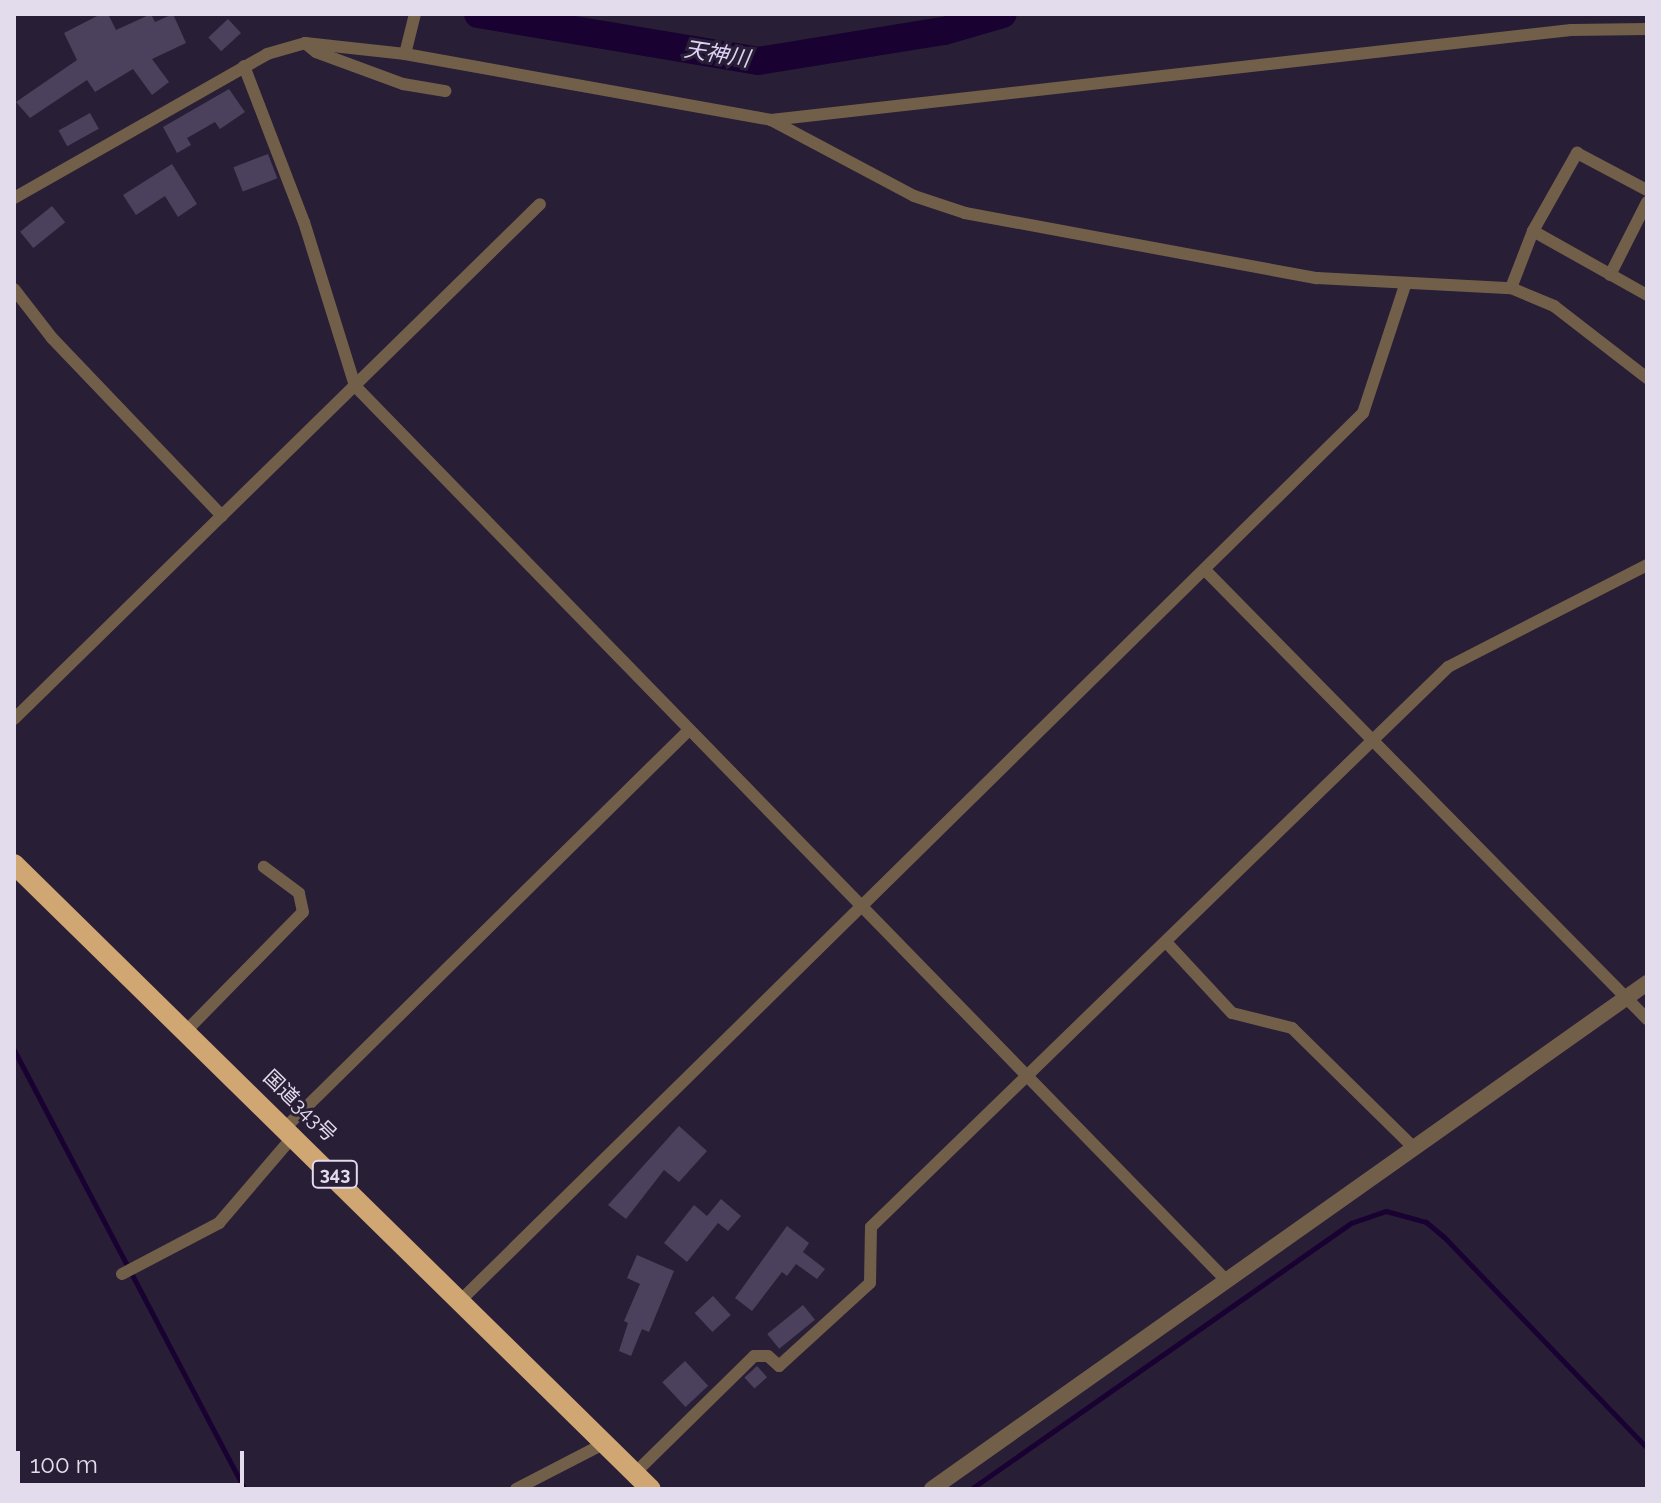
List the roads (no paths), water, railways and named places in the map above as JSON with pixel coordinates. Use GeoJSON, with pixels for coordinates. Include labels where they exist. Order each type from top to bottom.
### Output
{"type":"FeatureCollection","features":[{"type":"Feature","properties":{"kind":"highway","name":"国道343号"},"geometry":{"type":"LineString","coordinates":[[14,864],[291,1130],[651,1489]]}},
{"type":"Feature","properties":{"kind":"street"},"geometry":{"type":"LineString","coordinates":[[405,54],[415,14]]}},
{"type":"Feature","properties":{"kind":"street"},"geometry":{"type":"LineString","coordinates":[[14,198],[244,66],[305,43],[405,54],[771,120],[1571,30],[1647,29]]}},
{"type":"Feature","properties":{"kind":"street"},"geometry":{"type":"LineString","coordinates":[[305,43],[316,52],[403,84],[445,91]]}},
{"type":"Feature","properties":{"kind":"street"},"geometry":{"type":"LineString","coordinates":[[244,66],[304,222],[355,386],[1227,1281]]}},
{"type":"Feature","properties":{"kind":"street"},"geometry":{"type":"LineString","coordinates":[[771,120],[914,196],[965,213],[1317,278],[1405,285],[1511,288],[1554,306],[1647,378]]}},
{"type":"Feature","properties":{"kind":"street"},"geometry":{"type":"LineString","coordinates":[[1511,288],[1533,231],[1577,153],[1647,190]]}},
{"type":"Feature","properties":{"kind":"street"},"geometry":{"type":"LineString","coordinates":[[1610,275],[1647,202]]}},
{"type":"Feature","properties":{"kind":"street"},"geometry":{"type":"LineString","coordinates":[[14,719],[540,204]]}},
{"type":"Feature","properties":{"kind":"street"},"geometry":{"type":"LineString","coordinates":[[1533,231],[1647,295]]}},
{"type":"Feature","properties":{"kind":"street"},"geometry":{"type":"LineString","coordinates":[[462,1299],[861,904],[1206,571],[1363,413],[1405,285]]}},
{"type":"Feature","properties":{"kind":"street"},"geometry":{"type":"LineString","coordinates":[[14,289],[52,338],[222,516]]}},
{"type":"Feature","properties":{"kind":"street"},"geometry":{"type":"LineString","coordinates":[[635,1473],[754,1356],[768,1356],[779,1366],[870,1283],[871,1227],[1448,667],[1647,565]]}},
{"type":"Feature","properties":{"kind":"street"},"geometry":{"type":"LineString","coordinates":[[1206,571],[1647,1019]]}},
{"type":"Feature","properties":{"kind":"street"},"geometry":{"type":"LineString","coordinates":[[122,1274],[219,1223],[291,1130],[689,730]]}},
{"type":"Feature","properties":{"kind":"street"},"geometry":{"type":"LineString","coordinates":[[187,1030],[303,912],[299,893],[264,867]]}},
{"type":"Feature","properties":{"kind":"street"},"geometry":{"type":"LineString","coordinates":[[1166,942],[1232,1013],[1292,1028],[1414,1148]]}},
{"type":"Feature","properties":{"kind":"street"},"geometry":{"type":"LineString","coordinates":[[932,1489],[1647,983]]}},
{"type":"Feature","properties":{"kind":"street"},"geometry":{"type":"LineString","coordinates":[[516,1489],[605,1443]]}},
{"type":"Feature","properties":{"kind":"waterway","name":"天神川"},"geometry":{"type":"LineString","coordinates":[[478,14],[758,61],[944,31],[1003,14]]}},
{"type":"Feature","properties":{"kind":"waterway"},"geometry":{"type":"LineString","coordinates":[[14,1050],[244,1489]]}},
{"type":"Feature","properties":{"kind":"waterway"},"geometry":{"type":"LineString","coordinates":[[971,1489],[1351,1223],[1386,1211],[1426,1222],[1444,1237],[1647,1448]]}}]}
